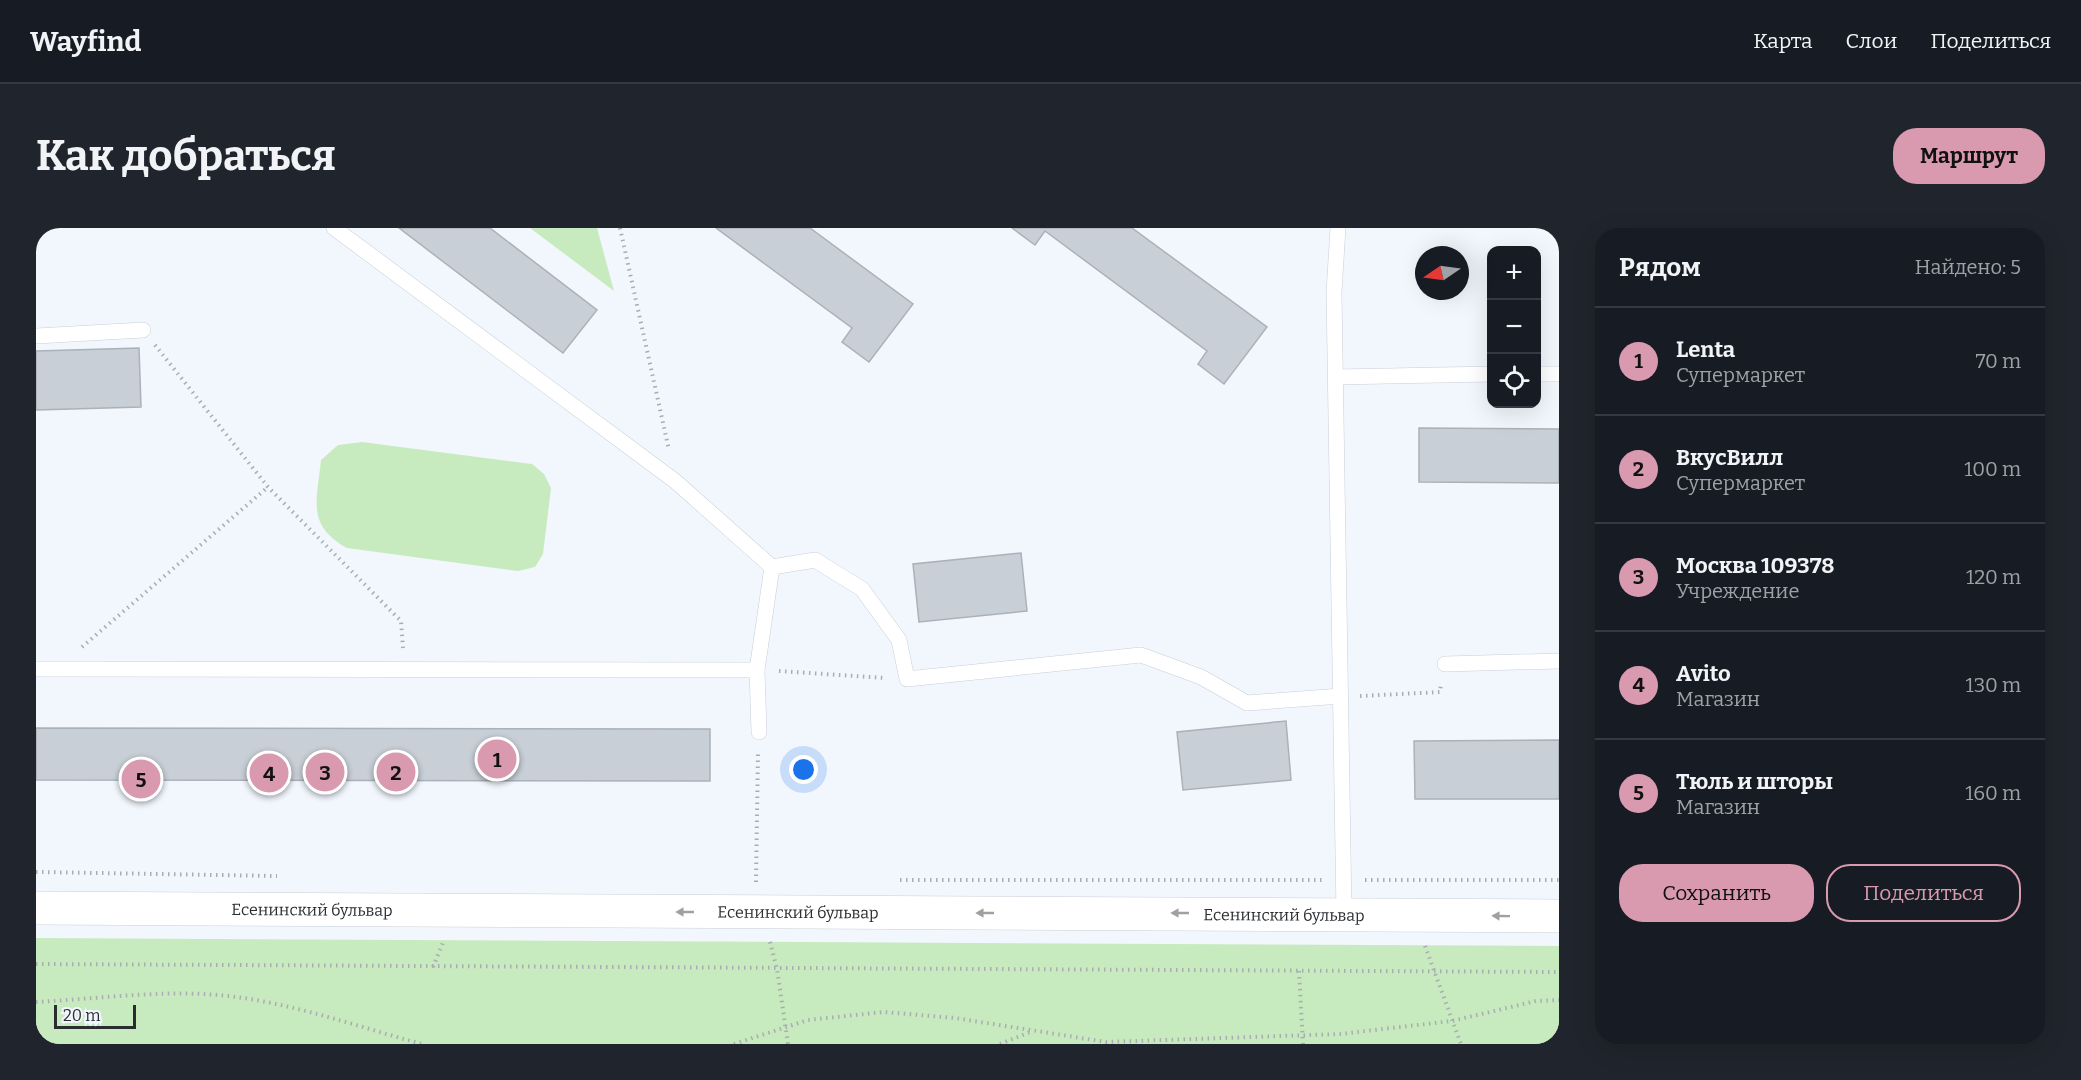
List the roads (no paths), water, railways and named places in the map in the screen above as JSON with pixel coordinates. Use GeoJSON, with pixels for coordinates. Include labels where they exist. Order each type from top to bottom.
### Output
{"type":"FeatureCollection","features":[{"type":"Feature","properties":{"kind":"street","name":"Есенинский бульвар"},"geometry":{"type":"LineString","coordinates":[[36,908],[1559,916]]}},
{"type":"Feature","properties":{"kind":"lane"},"geometry":{"type":"LineString","coordinates":[[334,228],[675,481],[772,567]]}},
{"type":"Feature","properties":{"kind":"lane"},"geometry":{"type":"LineString","coordinates":[[1338,228],[1334,292],[1344,914]]}},
{"type":"Feature","properties":{"kind":"lane"},"geometry":{"type":"LineString","coordinates":[[36,336],[143,330]]}},
{"type":"Feature","properties":{"kind":"lane"},"geometry":{"type":"LineString","coordinates":[[1336,377],[1487,374]]}},
{"type":"Feature","properties":{"kind":"lane"},"geometry":{"type":"LineString","coordinates":[[1541,374],[1559,374]]}},
{"type":"Feature","properties":{"kind":"lane"},"geometry":{"type":"LineString","coordinates":[[772,567],[815,560],[862,589],[899,640],[907,679],[1141,656],[1201,677],[1247,703],[1341,696]]}},
{"type":"Feature","properties":{"kind":"lane"},"geometry":{"type":"LineString","coordinates":[[759,732],[757,670],[772,567]]}},
{"type":"Feature","properties":{"kind":"lane"},"geometry":{"type":"LineString","coordinates":[[1445,664],[1559,661]]}},
{"type":"Feature","properties":{"kind":"lane"},"geometry":{"type":"LineString","coordinates":[[36,669],[757,670]]}},
{"type":"Feature","properties":{"kind":"place","name":"Lenta"},"geometry":{"type":"Point","coordinates":[497,759]}},
{"type":"Feature","properties":{"kind":"place","name":"Москва 109378"},"geometry":{"type":"Point","coordinates":[325,772]}},
{"type":"Feature","properties":{"kind":"place","name":"ВкусВилл"},"geometry":{"type":"Point","coordinates":[396,772]}},
{"type":"Feature","properties":{"kind":"place","name":"Avito"},"geometry":{"type":"Point","coordinates":[269,773]}},
{"type":"Feature","properties":{"kind":"place","name":"Тюль и шторы"},"geometry":{"type":"Point","coordinates":[141,779]}}]}
